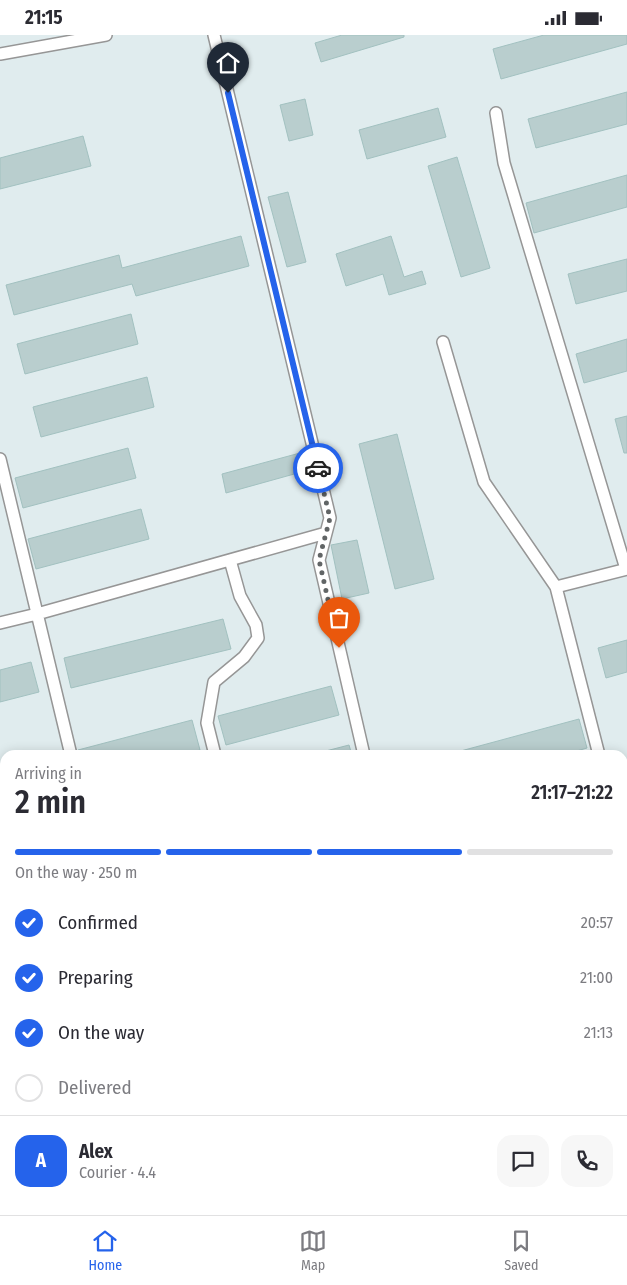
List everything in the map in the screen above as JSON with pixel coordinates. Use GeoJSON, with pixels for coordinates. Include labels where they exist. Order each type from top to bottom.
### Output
{"type":"FeatureCollection","features":[{"type":"Feature","properties":{"kind":"street"},"geometry":{"type":"LineString","coordinates":[[0,54],[106,35]]}},
{"type":"Feature","properties":{"kind":"street"},"geometry":{"type":"LineString","coordinates":[[214,35],[330,518],[319,560],[363,750]]}},
{"type":"Feature","properties":{"kind":"street"},"geometry":{"type":"LineString","coordinates":[[496,113],[504,163],[627,569],[556,587]]}},
{"type":"Feature","properties":{"kind":"street"},"geometry":{"type":"LineString","coordinates":[[443,342],[484,482],[556,587],[598,750]]}},
{"type":"Feature","properties":{"kind":"street"},"geometry":{"type":"LineString","coordinates":[[0,459],[70,750]]}},
{"type":"Feature","properties":{"kind":"street"},"geometry":{"type":"LineString","coordinates":[[0,623],[326,533]]}},
{"type":"Feature","properties":{"kind":"street"},"geometry":{"type":"LineString","coordinates":[[214,750],[207,723],[214,682],[244,657],[258,638],[256,625],[240,596],[230,560]]}},
{"type":"Feature","properties":{"kind":"building"},"geometry":{"type":"Polygon","coordinates":[[[342,35],[404,35],[404,37],[321,62],[315,43],[342,35]]]}},
{"type":"Feature","properties":{"kind":"building"},"geometry":{"type":"Polygon","coordinates":[[[544,35],[627,35],[627,44],[501,79],[493,49],[544,35]]]}},
{"type":"Feature","properties":{"kind":"building"},"geometry":{"type":"Polygon","coordinates":[[[627,92],[627,124],[536,148],[528,119],[627,92]]]}},
{"type":"Feature","properties":{"kind":"building"},"geometry":{"type":"Polygon","coordinates":[[[305,99],[313,135],[289,141],[280,105],[305,99]]]}},
{"type":"Feature","properties":{"kind":"building"},"geometry":{"type":"Polygon","coordinates":[[[438,108],[446,137],[367,159],[359,130],[438,108]]]}},
{"type":"Feature","properties":{"kind":"building"},"geometry":{"type":"Polygon","coordinates":[[[83,136],[91,166],[0,189],[0,158],[83,136]]]}},
{"type":"Feature","properties":{"kind":"building"},"geometry":{"type":"Polygon","coordinates":[[[457,157],[490,268],[461,277],[428,166],[457,157]]]}},
{"type":"Feature","properties":{"kind":"building"},"geometry":{"type":"Polygon","coordinates":[[[627,175],[627,207],[534,233],[526,203],[627,175]]]}},
{"type":"Feature","properties":{"kind":"building"},"geometry":{"type":"Polygon","coordinates":[[[288,192],[306,262],[287,267],[268,197],[288,192]]]}},
{"type":"Feature","properties":{"kind":"building"},"geometry":{"type":"Polygon","coordinates":[[[241,236],[249,266],[136,296],[132,284],[14,315],[6,285],[119,255],[122,268],[241,236]]]}},
{"type":"Feature","properties":{"kind":"building"},"geometry":{"type":"Polygon","coordinates":[[[391,236],[404,277],[422,271],[426,284],[389,295],[383,274],[346,286],[336,254],[391,236]]]}},
{"type":"Feature","properties":{"kind":"building"},"geometry":{"type":"Polygon","coordinates":[[[627,259],[627,291],[576,304],[568,274],[627,259]]]}},
{"type":"Feature","properties":{"kind":"building"},"geometry":{"type":"Polygon","coordinates":[[[131,314],[138,344],[25,374],[17,344],[131,314]]]}},
{"type":"Feature","properties":{"kind":"building"},"geometry":{"type":"Polygon","coordinates":[[[627,339],[627,371],[584,383],[576,354],[627,339]]]}},
{"type":"Feature","properties":{"kind":"building"},"geometry":{"type":"Polygon","coordinates":[[[147,377],[154,407],[41,437],[33,407],[147,377]]]}},
{"type":"Feature","properties":{"kind":"building"},"geometry":{"type":"Polygon","coordinates":[[[627,416],[627,453],[624,453],[615,419],[627,416]]]}},
{"type":"Feature","properties":{"kind":"building"},"geometry":{"type":"Polygon","coordinates":[[[397,434],[434,579],[395,589],[359,444],[397,434]]]}},
{"type":"Feature","properties":{"kind":"building"},"geometry":{"type":"Polygon","coordinates":[[[128,448],[136,478],[23,508],[15,478],[128,448]]]}},
{"type":"Feature","properties":{"kind":"building"},"geometry":{"type":"Polygon","coordinates":[[[300,453],[305,471],[226,493],[222,474],[300,453]]]}},
{"type":"Feature","properties":{"kind":"building"},"geometry":{"type":"Polygon","coordinates":[[[141,509],[149,539],[36,569],[28,539],[141,509]]]}},
{"type":"Feature","properties":{"kind":"building"},"geometry":{"type":"Polygon","coordinates":[[[357,540],[369,593],[342,599],[331,545],[357,540]]]}},
{"type":"Feature","properties":{"kind":"building"},"geometry":{"type":"Polygon","coordinates":[[[223,619],[231,649],[71,688],[64,658],[223,619]]]}},
{"type":"Feature","properties":{"kind":"building"},"geometry":{"type":"Polygon","coordinates":[[[627,640],[627,672],[606,678],[598,648],[627,640]]]}},
{"type":"Feature","properties":{"kind":"building"},"geometry":{"type":"Polygon","coordinates":[[[31,662],[39,692],[0,702],[0,670],[31,662]]]}},
{"type":"Feature","properties":{"kind":"building"},"geometry":{"type":"Polygon","coordinates":[[[331,686],[339,715],[226,745],[218,716],[331,686]]]}},
{"type":"Feature","properties":{"kind":"building"},"geometry":{"type":"Polygon","coordinates":[[[579,719],[587,748],[580,750],[464,750],[579,719]]]}},
{"type":"Feature","properties":{"kind":"building"},"geometry":{"type":"Polygon","coordinates":[[[192,720],[200,750],[78,750],[192,720]]]}},
{"type":"Feature","properties":{"kind":"building"},"geometry":{"type":"Polygon","coordinates":[[[349,745],[350,750],[330,750],[349,745]]]}},
{"type":"Feature","properties":{"kind":"way so far"},"geometry":{"type":"LineString","coordinates":[[318,468],[330,518],[319,560],[339,648]]}},
{"type":"Feature","properties":{"kind":"route"},"geometry":{"type":"LineString","coordinates":[[228,93],[318,468]]}}]}
